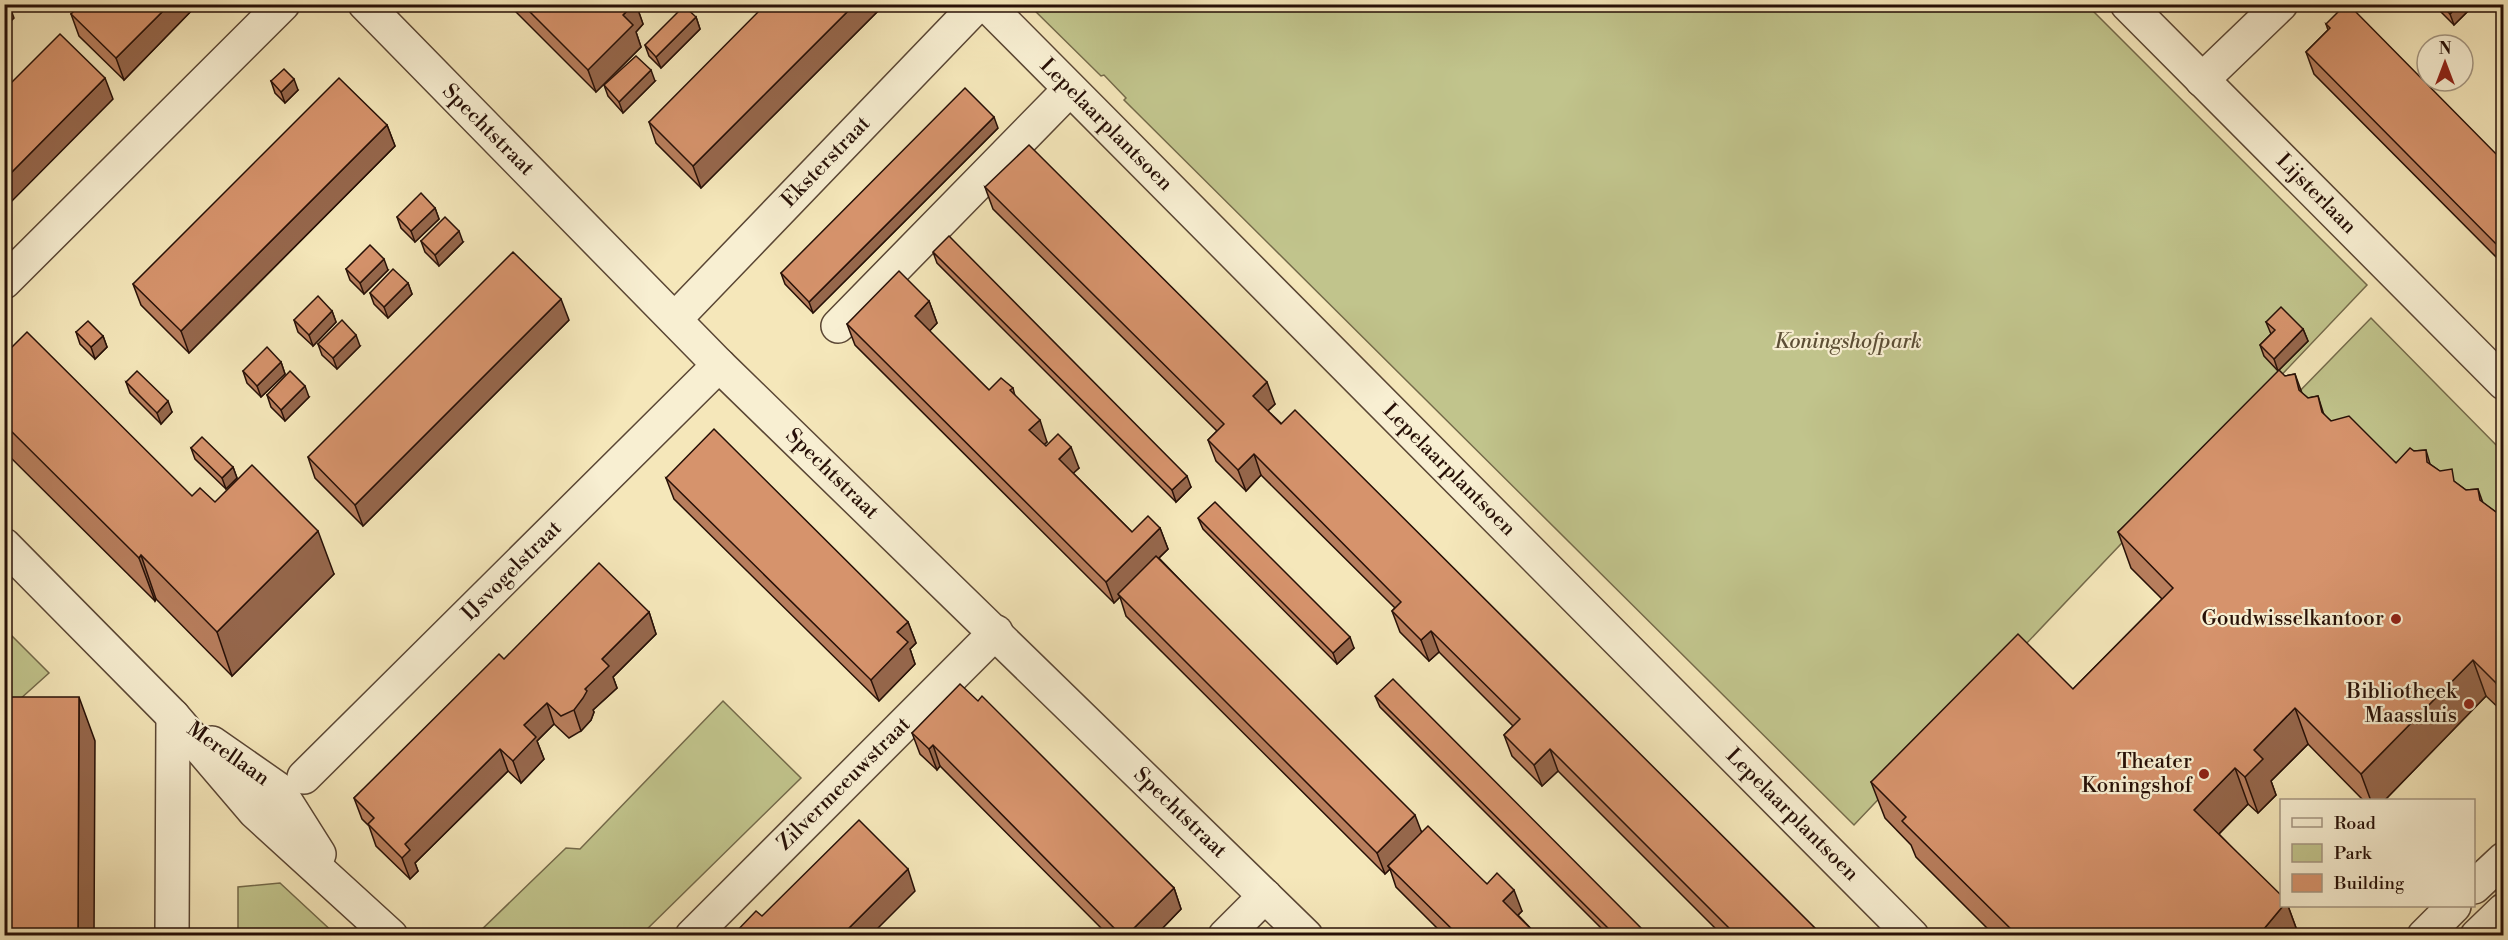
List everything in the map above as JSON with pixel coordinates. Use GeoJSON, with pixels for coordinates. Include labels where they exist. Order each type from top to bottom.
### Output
{"type":"FeatureCollection","features":[{"type":"Feature","properties":{"kind":"street"},"geometry":{"type":"LineString","coordinates":[[4,282],[283,4]]}},
{"type":"Feature","properties":{"kind":"street","name":"Spechtstraat"},"geometry":{"type":"LineString","coordinates":[[365,4],[719,365],[1306,936]]}},
{"type":"Feature","properties":{"kind":"street","name":"Eksterstraat"},"geometry":{"type":"LineString","coordinates":[[675,319],[978,4]]}},
{"type":"Feature","properties":{"kind":"street","name":"Lepelaarplantsoen"},"geometry":{"type":"LineString","coordinates":[[986,4],[1912,936]]}},
{"type":"Feature","properties":{"kind":"street","name":"Lijsterlaan"},"geometry":{"type":"LineString","coordinates":[[2127,4],[2501,374]]}},
{"type":"Feature","properties":{"kind":"street"},"geometry":{"type":"LineString","coordinates":[[2202,80],[2282,4]]}},
{"type":"Feature","properties":{"kind":"street"},"geometry":{"type":"LineString","coordinates":[[838,326],[1070,89]]}},
{"type":"Feature","properties":{"kind":"street","name":"IJsvogelstraat"},"geometry":{"type":"LineString","coordinates":[[304,777],[719,365]]}},
{"type":"Feature","properties":{"kind":"street","name":"Merellaan"},"geometry":{"type":"LineString","coordinates":[[4,545],[173,716],[255,812],[339,886],[391,936]]}},
{"type":"Feature","properties":{"kind":"street","name":"Zilvermeeuwstraat"},"geometry":{"type":"LineString","coordinates":[[692,936],[996,632]]}},
{"type":"Feature","properties":{"kind":"street","name":"Merellaan"},"geometry":{"type":"LineString","coordinates":[[172,936],[173,716]]}},
{"type":"Feature","properties":{"kind":"street"},"geometry":{"type":"LineString","coordinates":[[2475,886],[2504,859]]}},
{"type":"Feature","properties":{"kind":"street"},"geometry":{"type":"LineString","coordinates":[[1225,936],[1265,896]]}},
{"type":"Feature","properties":{"kind":"street"},"geometry":{"type":"LineString","coordinates":[[2424,936],[2453,907]]}},
{"type":"Feature","properties":{"kind":"street"},"geometry":{"type":"LineString","coordinates":[[2477,936],[2504,910]]}},
{"type":"Feature","properties":{"kind":"green space","name":"Koningshofpark"},"geometry":{"type":"Polygon","coordinates":[[[1029,5],[2087,5],[2367,285],[1854,825],[1124,100],[1126,98],[1104,75],[1101,76],[1029,5]]]}},
{"type":"Feature","properties":{"kind":"green space"},"geometry":{"type":"Polygon","coordinates":[[[2371,318],[2503,452],[2503,531],[2409,499],[2293,398],[2371,318]]]}},
{"type":"Feature","properties":{"kind":"green space"},"geometry":{"type":"Polygon","coordinates":[[[4,628],[49,673],[9,709],[5,709],[4,628]]]}},
{"type":"Feature","properties":{"kind":"green space"},"geometry":{"type":"Polygon","coordinates":[[[723,701],[801,778],[641,935],[476,935],[566,848],[580,849],[723,701]]]}},
{"type":"Feature","properties":{"kind":"green space"},"geometry":{"type":"Polygon","coordinates":[[[280,883],[336,935],[238,935],[238,887],[280,883]]]}},
{"type":"Feature","properties":{"kind":"building"},"geometry":{"type":"Polygon","coordinates":[[[4,4],[10,7],[4,12],[4,4]]]}},
{"type":"Feature","properties":{"kind":"building"},"geometry":{"type":"Polygon","coordinates":[[[81,4],[170,4],[116,58],[71,14],[81,4]]]}},
{"type":"Feature","properties":{"kind":"building"},"geometry":{"type":"Polygon","coordinates":[[[522,4],[634,4],[623,15],[633,25],[588,70],[522,4]]]}},
{"type":"Feature","properties":{"kind":"building"},"geometry":{"type":"Polygon","coordinates":[[[766,4],[855,4],[693,166],[649,122],[766,4]]]}},
{"type":"Feature","properties":{"kind":"building"},"geometry":{"type":"Polygon","coordinates":[[[2440,4],[2459,4],[2450,14],[2440,4]]]}},
{"type":"Feature","properties":{"kind":"building"},"geometry":{"type":"Polygon","coordinates":[[[684,6],[696,17],[656,57],[645,45],[684,6]]]}},
{"type":"Feature","properties":{"kind":"building"},"geometry":{"type":"Polygon","coordinates":[[[2344,6],[2348,10],[2351,7],[2415,72],[2415,93],[2436,93],[2504,162],[2504,252],[2306,52],[2330,28],[2326,24],[2344,6]]]}},
{"type":"Feature","properties":{"kind":"building"},"geometry":{"type":"Polygon","coordinates":[[[60,34],[105,78],[4,180],[4,90],[60,34]]]}},
{"type":"Feature","properties":{"kind":"building"},"geometry":{"type":"Polygon","coordinates":[[[636,56],[651,70],[619,102],[604,85],[636,56]]]}},
{"type":"Feature","properties":{"kind":"building"},"geometry":{"type":"Polygon","coordinates":[[[284,69],[294,79],[281,92],[271,81],[284,69]]]}},
{"type":"Feature","properties":{"kind":"building"},"geometry":{"type":"Polygon","coordinates":[[[339,78],[387,125],[181,331],[133,284],[339,78]]]}},
{"type":"Feature","properties":{"kind":"building"},"geometry":{"type":"Polygon","coordinates":[[[965,88],[994,117],[809,302],[781,273],[965,88]]]}},
{"type":"Feature","properties":{"kind":"building"},"geometry":{"type":"Polygon","coordinates":[[[1029,145],[1267,382],[1253,396],[1281,424],[1295,410],[1823,936],[1737,936],[1550,749],[1534,765],[1504,735],[1520,719],[1431,631],[1421,640],[1392,611],[1401,602],[1254,454],[1238,470],[1208,440],[1224,424],[985,187],[1029,145]]]}},
{"type":"Feature","properties":{"kind":"building"},"geometry":{"type":"Polygon","coordinates":[[[421,193],[435,208],[411,231],[397,217],[421,193]]]}},
{"type":"Feature","properties":{"kind":"building"},"geometry":{"type":"Polygon","coordinates":[[[445,217],[459,231],[435,255],[421,241],[445,217]]]}},
{"type":"Feature","properties":{"kind":"building"},"geometry":{"type":"Polygon","coordinates":[[[949,236],[1187,476],[1172,490],[933,252],[949,236]]]}},
{"type":"Feature","properties":{"kind":"building"},"geometry":{"type":"Polygon","coordinates":[[[370,245],[384,259],[360,283],[346,269],[370,245]]]}},
{"type":"Feature","properties":{"kind":"building"},"geometry":{"type":"Polygon","coordinates":[[[513,252],[561,299],[355,505],[308,457],[513,252]]]}},
{"type":"Feature","properties":{"kind":"building"},"geometry":{"type":"Polygon","coordinates":[[[393,269],[408,283],[384,307],[370,293],[393,269]]]}},
{"type":"Feature","properties":{"kind":"building"},"geometry":{"type":"Polygon","coordinates":[[[899,271],[929,301],[915,316],[989,390],[1001,378],[1013,388],[1010,390],[1040,420],[1029,430],[1046,446],[1058,434],[1071,447],[1059,459],[1132,532],[1148,516],[1160,528],[1106,582],[847,324],[899,271]]]}},
{"type":"Feature","properties":{"kind":"building"},"geometry":{"type":"Polygon","coordinates":[[[318,296],[332,311],[309,335],[294,320],[318,296]]]}},
{"type":"Feature","properties":{"kind":"building"},"geometry":{"type":"Polygon","coordinates":[[[2281,307],[2303,329],[2274,359],[2260,345],[2275,330],[2266,322],[2281,307]]]}},
{"type":"Feature","properties":{"kind":"building"},"geometry":{"type":"Polygon","coordinates":[[[342,320],[356,335],[333,358],[318,344],[342,320]]]}},
{"type":"Feature","properties":{"kind":"building"},"geometry":{"type":"Polygon","coordinates":[[[88,321],[103,336],[91,347],[76,332],[88,321]]]}},
{"type":"Feature","properties":{"kind":"building"},"geometry":{"type":"Polygon","coordinates":[[[27,332],[192,496],[200,488],[215,502],[252,465],[318,531],[217,632],[141,555],[139,558],[4,424],[4,355],[27,332]]]}},
{"type":"Feature","properties":{"kind":"building"},"geometry":{"type":"Polygon","coordinates":[[[267,347],[281,362],[257,386],[243,371],[267,347]]]}},
{"type":"Feature","properties":{"kind":"building"},"geometry":{"type":"Polygon","coordinates":[[[2279,370],[2285,376],[2295,374],[2299,390],[2308,398],[2318,396],[2322,412],[2331,421],[2349,416],[2396,463],[2410,448],[2414,451],[2426,450],[2427,462],[2440,471],[2452,469],[2454,481],[2466,490],[2478,489],[2480,500],[2504,518],[2504,666],[2496,683],[2473,660],[2361,774],[2295,708],[2254,750],[2263,759],[2245,777],[2235,768],[2194,810],[2280,894],[2280,907],[2282,907],[2258,936],[2018,936],[1902,821],[1906,817],[1871,782],[2018,634],[2073,689],[2173,588],[2118,532],[2279,370]]]}},
{"type":"Feature","properties":{"kind":"building"},"geometry":{"type":"Polygon","coordinates":[[[137,371],[168,401],[157,413],[126,382],[137,371]]]}},
{"type":"Feature","properties":{"kind":"building"},"geometry":{"type":"Polygon","coordinates":[[[290,371],[305,386],[281,410],[267,395],[290,371]]]}},
{"type":"Feature","properties":{"kind":"building"},"geometry":{"type":"Polygon","coordinates":[[[714,429],[908,622],[897,632],[908,642],[871,680],[666,478],[714,429]]]}},
{"type":"Feature","properties":{"kind":"building"},"geometry":{"type":"Polygon","coordinates":[[[202,437],[233,467],[222,478],[191,448],[202,437]]]}},
{"type":"Feature","properties":{"kind":"building"},"geometry":{"type":"Polygon","coordinates":[[[1215,502],[1350,637],[1333,653],[1198,518],[1215,502]]]}},
{"type":"Feature","properties":{"kind":"building"},"geometry":{"type":"Polygon","coordinates":[[[1156,556],[1415,815],[1377,853],[1118,594],[1156,556]]]}},
{"type":"Feature","properties":{"kind":"building"},"geometry":{"type":"Polygon","coordinates":[[[599,563],[649,612],[602,659],[609,666],[585,689],[587,691],[574,710],[561,716],[547,703],[524,725],[536,737],[513,761],[500,749],[405,844],[410,850],[402,858],[368,824],[374,818],[354,798],[499,654],[504,659],[599,563]]]}},
{"type":"Feature","properties":{"kind":"building"},"geometry":{"type":"Polygon","coordinates":[[[1393,679],[1649,936],[1616,936],[1375,696],[1393,679]]]}},
{"type":"Feature","properties":{"kind":"building"},"geometry":{"type":"Polygon","coordinates":[[[960,684],[978,701],[982,696],[1174,888],[1126,936],[1122,936],[933,745],[929,749],[912,733],[960,684]]]}},
{"type":"Feature","properties":{"kind":"building"},"geometry":{"type":"Polygon","coordinates":[[[4,697],[79,697],[78,936],[4,936],[4,697]]]}},
{"type":"Feature","properties":{"kind":"building"},"geometry":{"type":"Polygon","coordinates":[[[859,820],[908,869],[841,936],[732,936],[756,911],[762,916],[859,820]]]}},
{"type":"Feature","properties":{"kind":"building"},"geometry":{"type":"Polygon","coordinates":[[[1428,826],[1487,884],[1497,873],[1514,890],[1503,901],[1538,936],[1459,936],[1388,866],[1428,826]]]}},
{"type":"Feature","properties":{"kind":"place","name":"Goudwisselkantoor"},"geometry":{"type":"Point","coordinates":[2396,619]}},
{"type":"Feature","properties":{"kind":"place","name":"Bibliotheek Maassluis"},"geometry":{"type":"Point","coordinates":[2469,704]}},
{"type":"Feature","properties":{"kind":"place","name":"Theater Koningshof"},"geometry":{"type":"Point","coordinates":[2204,774]}}]}
